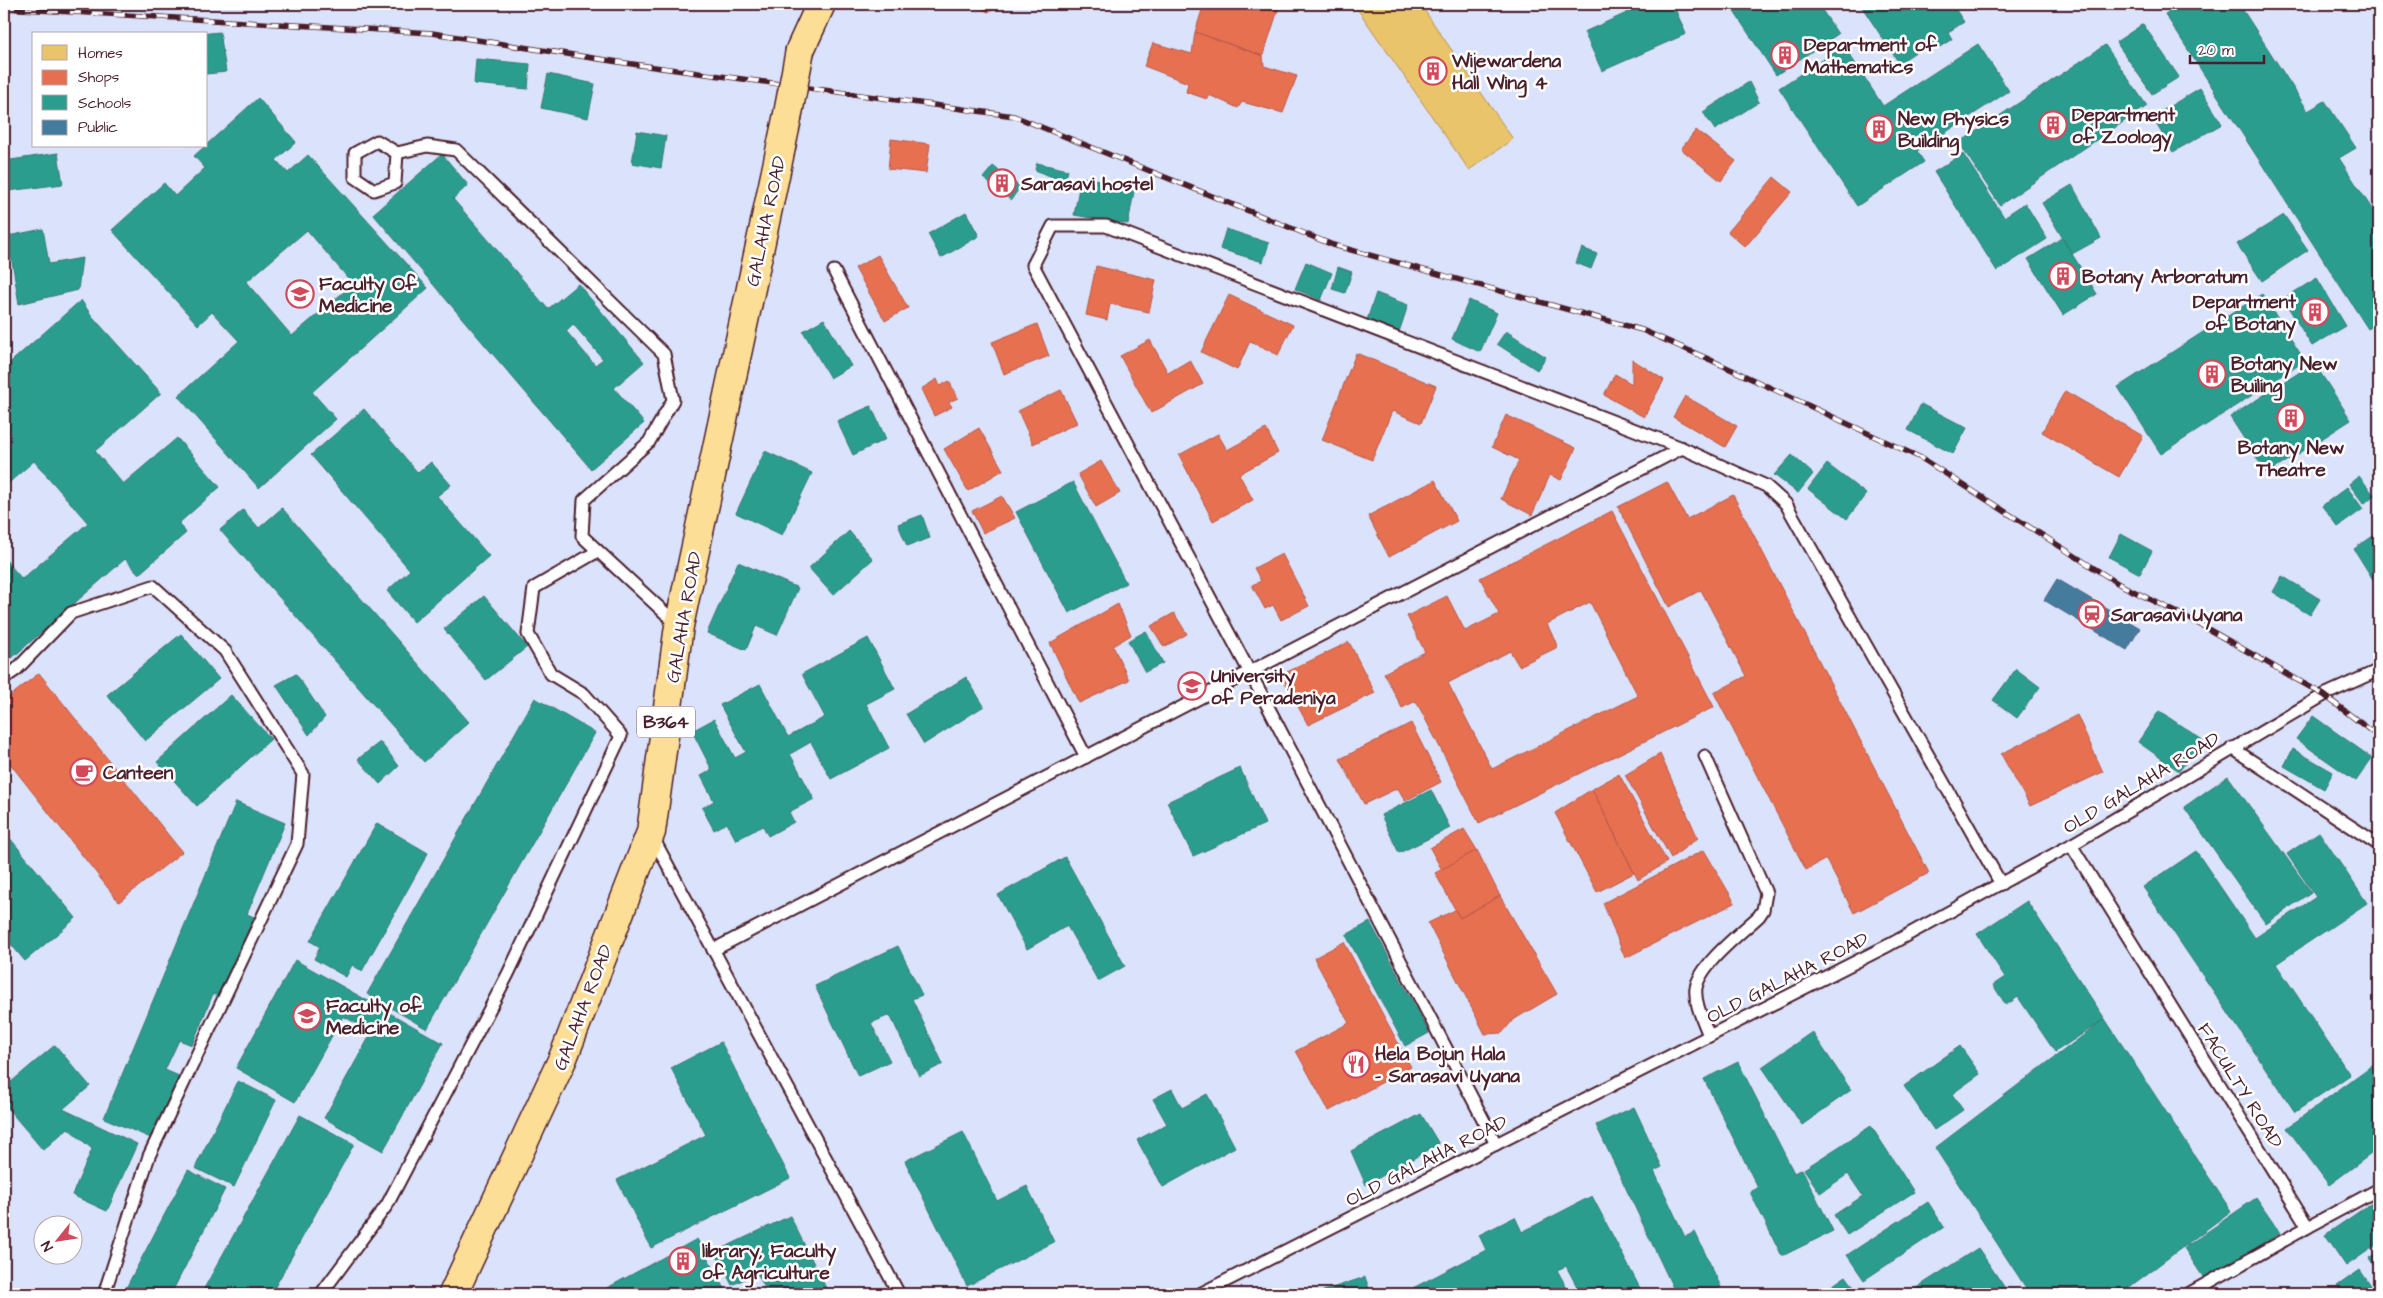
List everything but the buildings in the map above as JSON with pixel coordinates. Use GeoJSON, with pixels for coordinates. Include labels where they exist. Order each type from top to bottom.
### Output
{"type":"FeatureCollection","features":[{"type":"Feature","properties":{"kind":"main road","name":"GALAHA ROAD"},"geometry":{"type":"LineString","coordinates":[[453,1294],[563,1058],[651,832],[678,626],[787,119],[800,50],[821,4]]}},
{"type":"Feature","properties":{"kind":"lane"},"geometry":{"type":"LineString","coordinates":[[397,153],[394,183],[374,190],[355,177],[356,153],[377,141],[397,153],[427,146],[456,150],[664,354],[673,400],[649,442],[584,500],[582,536],[678,626]]}},
{"type":"Feature","properties":{"kind":"lane"},"geometry":{"type":"LineString","coordinates":[[1496,1144],[1250,672],[1033,265],[1053,226],[1106,226],[1682,448],[1766,486],[1786,504],[2002,884]]}},
{"type":"Feature","properties":{"kind":"lane"},"geometry":{"type":"LineString","coordinates":[[834,271],[1086,757]]}},
{"type":"Feature","properties":{"kind":"lane"},"geometry":{"type":"LineString","coordinates":[[713,950],[1682,448]]}},
{"type":"Feature","properties":{"kind":"lane"},"geometry":{"type":"LineString","coordinates":[[321,1294],[388,1205],[508,974],[621,736],[584,694],[551,674],[528,634],[534,588],[598,551]]}},
{"type":"Feature","properties":{"kind":"lane"},"geometry":{"type":"LineString","coordinates":[[4,678],[16,670],[71,613],[153,586],[225,651],[303,774],[297,844],[149,1156],[104,1294]]}},
{"type":"Feature","properties":{"kind":"lane","name":"OLD GALAHA ROAD"},"geometry":{"type":"LineString","coordinates":[[1200,1294],[1889,944],[2071,845],[2324,695],[2379,670]]}},
{"type":"Feature","properties":{"kind":"lane"},"geometry":{"type":"LineString","coordinates":[[2232,748],[2379,845]]}},
{"type":"Feature","properties":{"kind":"lane"},"geometry":{"type":"LineString","coordinates":[[1705,756],[1766,893],[1763,910],[1759,916],[1701,972],[1696,989],[1698,1006],[1709,1036]]}},
{"type":"Feature","properties":{"kind":"lane"},"geometry":{"type":"LineString","coordinates":[[651,832],[899,1294]]}},
{"type":"Feature","properties":{"kind":"lane","name":"FACULTY ROAD"},"geometry":{"type":"LineString","coordinates":[[2071,845],[2308,1227]]}},
{"type":"Feature","properties":{"kind":"lane"},"geometry":{"type":"LineString","coordinates":[[2188,1294],[2379,1189]]}},
{"type":"Feature","properties":{"kind":"shaded area","name":"University of Peradeniya"},"geometry":{"type":"Polygon","coordinates":[[[4,4],[2379,4],[2379,1294],[4,1294],[4,4]]]}},
{"type":"Feature","properties":{"kind":"railway"},"geometry":{"type":"LineString","coordinates":[[4,8],[432,33],[625,63],[1014,116],[1333,245],[1642,330],[1713,361],[1921,458],[2119,584],[2192,620],[2324,695],[2379,737]]}},
{"type":"Feature","properties":{"kind":"place","name":"Department of Mathematics"},"geometry":{"type":"Point","coordinates":[1785,55]}},
{"type":"Feature","properties":{"kind":"place","name":"Wijewardena Hall Wing 4"},"geometry":{"type":"Point","coordinates":[1433,71]}},
{"type":"Feature","properties":{"kind":"place","name":"Department of Zoology"},"geometry":{"type":"Point","coordinates":[2053,125]}},
{"type":"Feature","properties":{"kind":"place","name":"New Physics Building"},"geometry":{"type":"Point","coordinates":[1879,129]}},
{"type":"Feature","properties":{"kind":"place","name":"Sarasavi hostel"},"geometry":{"type":"Point","coordinates":[1002,183]}},
{"type":"Feature","properties":{"kind":"place","name":"Botany Arboratum"},"geometry":{"type":"Point","coordinates":[2063,276]}},
{"type":"Feature","properties":{"kind":"place","name":"Faculty Of Medicine"},"geometry":{"type":"Point","coordinates":[300,294]}},
{"type":"Feature","properties":{"kind":"place","name":"Department of Botany"},"geometry":{"type":"Point","coordinates":[2315,312]}},
{"type":"Feature","properties":{"kind":"place","name":"Botany New Builing"},"geometry":{"type":"Point","coordinates":[2212,374]}},
{"type":"Feature","properties":{"kind":"place","name":"Botany New Theatre"},"geometry":{"type":"Point","coordinates":[2291,418]}},
{"type":"Feature","properties":{"kind":"place","name":"Sarasavi Uyana"},"geometry":{"type":"Point","coordinates":[2092,614]}},
{"type":"Feature","properties":{"kind":"place","name":"University of Peradeniya"},"geometry":{"type":"Point","coordinates":[1192,686]}},
{"type":"Feature","properties":{"kind":"place","name":"Canteen"},"geometry":{"type":"Point","coordinates":[84,772]}},
{"type":"Feature","properties":{"kind":"place","name":"Faculty of Medicine"},"geometry":{"type":"Point","coordinates":[307,1016]}},
{"type":"Feature","properties":{"kind":"place","name":"Hela Bojun Hala - Sarasavi Uyana"},"geometry":{"type":"Point","coordinates":[1356,1064]}},
{"type":"Feature","properties":{"kind":"place","name":"library, Faculty of Agriculture"},"geometry":{"type":"Point","coordinates":[683,1261]}}]}
